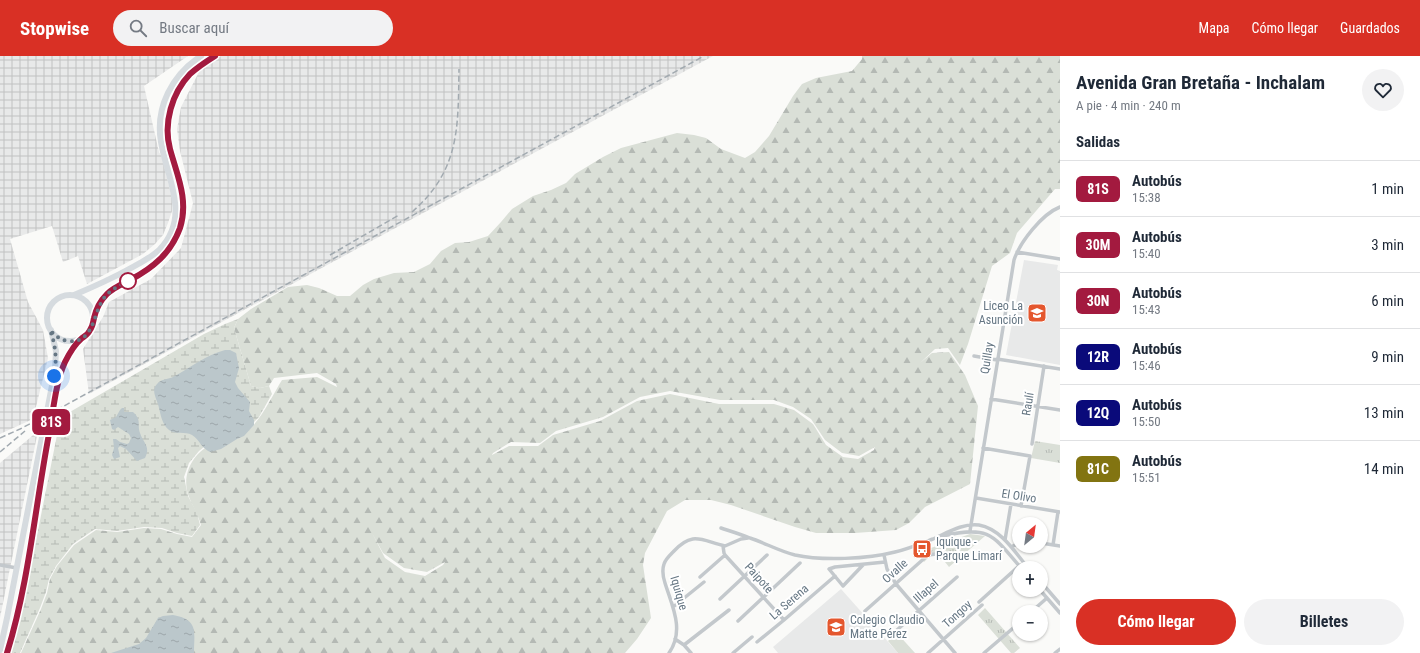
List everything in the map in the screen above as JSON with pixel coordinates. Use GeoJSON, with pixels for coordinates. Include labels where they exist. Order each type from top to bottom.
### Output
{"type":"FeatureCollection","features":[{"type":"Feature","properties":{"kind":"main road"},"geometry":{"type":"LineString","coordinates":[[74,295],[100,285],[148,258],[160,249],[169,236],[174,221],[176,202],[161,142],[161,114],[166,95],[176,78],[190,64],[201,56]]}},
{"type":"Feature","properties":{"kind":"main road"},"geometry":{"type":"LineString","coordinates":[[7,653],[17,618],[30,554],[46,452],[60,377],[67,358],[81,339],[90,332],[100,304],[107,294],[116,287],[157,263],[175,239],[182,221],[183,203],[180,180],[169,143],[168,126],[170,112],[178,91],[187,78],[199,67],[215,56]]}},
{"type":"Feature","properties":{"kind":"main road"},"geometry":{"type":"LineString","coordinates":[[0,650],[56,365],[55,346],[47,318],[51,305],[61,296],[67,294],[80,296],[88,303],[92,308],[94,318]]}},
{"type":"Feature","properties":{"kind":"main road"},"geometry":{"type":"LineString","coordinates":[[50,330],[63,340],[72,341],[81,339]]}},
{"type":"Feature","properties":{"kind":"main road"},"geometry":{"type":"LineString","coordinates":[[17,568],[23,564],[30,554]]}},
{"type":"Feature","properties":{"kind":"street","name":"Quillay"},"geometry":{"type":"LineString","coordinates":[[970,531],[1014,260],[1017,252],[1030,233],[1052,211],[1060,207]]}},
{"type":"Feature","properties":{"kind":"street"},"geometry":{"type":"LineString","coordinates":[[1017,252],[1060,259]]}},
{"type":"Feature","properties":{"kind":"street"},"geometry":{"type":"LineString","coordinates":[[974,356],[1060,369]]}},
{"type":"Feature","properties":{"kind":"street","name":"Raulí"},"geometry":{"type":"LineString","coordinates":[[1032,444],[1044,366]]}},
{"type":"Feature","properties":{"kind":"street"},"geometry":{"type":"LineString","coordinates":[[991,400],[1060,410]]}},
{"type":"Feature","properties":{"kind":"street"},"geometry":{"type":"LineString","coordinates":[[983,448],[1030,456],[1021,506]]}},
{"type":"Feature","properties":{"kind":"street","name":"El Olivo"},"geometry":{"type":"LineString","coordinates":[[976,498],[1059,512]]}},
{"type":"Feature","properties":{"kind":"street"},"geometry":{"type":"LineString","coordinates":[[1005,540],[1011,504]]}},
{"type":"Feature","properties":{"kind":"street"},"geometry":{"type":"LineString","coordinates":[[1053,545],[1059,512]]}},
{"type":"Feature","properties":{"kind":"street"},"geometry":{"type":"LineString","coordinates":[[720,528],[749,537],[788,553],[812,558],[851,558],[884,555],[972,525],[989,528],[998,534],[1023,561]]}},
{"type":"Feature","properties":{"kind":"street"},"geometry":{"type":"LineString","coordinates":[[932,539],[970,531],[982,532],[996,540],[1015,561]]}},
{"type":"Feature","properties":{"kind":"street"},"geometry":{"type":"LineString","coordinates":[[723,546],[728,546],[741,539],[749,537]]}},
{"type":"Feature","properties":{"kind":"street","name":"Iquique"},"geometry":{"type":"LineString","coordinates":[[669,653],[676,639],[677,626],[673,607],[664,579],[664,564],[667,558],[687,540],[698,539],[723,546]]}},
{"type":"Feature","properties":{"kind":"street"},"geometry":{"type":"LineString","coordinates":[[1048,544],[1060,546]]}},
{"type":"Feature","properties":{"kind":"street","name":"Paipote"},"geometry":{"type":"LineString","coordinates":[[723,546],[725,555],[784,620]]}},
{"type":"Feature","properties":{"kind":"street","name":"Ovalle"},"geometry":{"type":"LineString","coordinates":[[865,611],[928,555],[936,554],[941,557]]}},
{"type":"Feature","properties":{"kind":"street"},"geometry":{"type":"LineString","coordinates":[[700,577],[725,555]]}},
{"type":"Feature","properties":{"kind":"street"},"geometry":{"type":"LineString","coordinates":[[720,599],[767,555]]}},
{"type":"Feature","properties":{"kind":"street"},"geometry":{"type":"LineString","coordinates":[[884,555],[884,562],[888,572],[896,584],[955,653]]}},
{"type":"Feature","properties":{"kind":"street"},"geometry":{"type":"LineString","coordinates":[[862,565],[843,586],[829,570],[831,568],[884,562]]}},
{"type":"Feature","properties":{"kind":"street"},"geometry":{"type":"LineString","coordinates":[[738,621],[800,564]]}},
{"type":"Feature","properties":{"kind":"street"},"geometry":{"type":"LineString","coordinates":[[0,565],[17,568]]}},
{"type":"Feature","properties":{"kind":"street","name":"Tongoy"},"geometry":{"type":"LineString","coordinates":[[928,653],[1012,574]]}},
{"type":"Feature","properties":{"kind":"street","name":"La Serena"},"geometry":{"type":"LineString","coordinates":[[757,642],[835,576]]}},
{"type":"Feature","properties":{"kind":"street","name":"Illapel"},"geometry":{"type":"LineString","coordinates":[[889,637],[958,577]]}},
{"type":"Feature","properties":{"kind":"street"},"geometry":{"type":"LineString","coordinates":[[673,607],[704,582]]}},
{"type":"Feature","properties":{"kind":"street"},"geometry":{"type":"LineString","coordinates":[[1048,590],[1060,604]]}},
{"type":"Feature","properties":{"kind":"street"},"geometry":{"type":"LineString","coordinates":[[1040,605],[1047,598],[1060,613]]}},
{"type":"Feature","properties":{"kind":"street"},"geometry":{"type":"LineString","coordinates":[[684,645],[729,610]]}},
{"type":"Feature","properties":{"kind":"street"},"geometry":{"type":"LineString","coordinates":[[984,653],[1012,629]]}},
{"type":"Feature","properties":{"kind":"street"},"geometry":{"type":"LineString","coordinates":[[734,653],[752,637]]}},
{"type":"Feature","properties":{"kind":"street"},"geometry":{"type":"LineString","coordinates":[[676,639],[691,653]]}},
{"type":"Feature","properties":{"kind":"street"},"geometry":{"type":"LineString","coordinates":[[1055,653],[1060,649]]}},
{"type":"Feature","properties":{"kind":"shaded area"},"geometry":{"type":"Polygon","coordinates":[[[0,56],[188,56],[144,86],[159,152],[162,157],[172,198],[172,211],[168,223],[163,235],[155,244],[143,254],[87,284],[78,256],[63,262],[52,226],[10,239],[28,302],[43,330],[48,358],[33,419],[0,434],[0,56]]]}},
{"type":"Feature","properties":{"kind":"shaded area"},"geometry":{"type":"Polygon","coordinates":[[[221,56],[713,56],[89,394],[83,349],[103,317],[109,302],[151,279],[181,248],[193,203],[180,151],[177,129],[181,107],[200,70],[221,56]]]}},
{"type":"Feature","properties":{"kind":"shaded area","name":"Liceo La Asunción"},"geometry":{"type":"Polygon","coordinates":[[[1024,260],[1058,265],[1057,270],[1060,271],[1060,365],[1006,355],[1024,260]]]}},
{"type":"Feature","properties":{"kind":"shaded area"},"geometry":{"type":"Polygon","coordinates":[[[38,431],[7,583],[0,618],[0,463],[38,431]]]}},
{"type":"Feature","properties":{"kind":"shaded area","name":"Colegio Claudio Matte Pérez"},"geometry":{"type":"Polygon","coordinates":[[[841,589],[898,653],[778,653],[773,647],[841,589]]]}},
{"type":"Feature","properties":{"kind":"green space"},"geometry":{"type":"Polygon","coordinates":[[[862,56],[1060,56],[1060,189],[1055,189],[1017,233],[1010,253],[992,266],[960,365],[948,348],[935,349],[920,363],[932,353],[949,352],[965,375],[978,406],[970,484],[925,507],[909,523],[896,530],[855,533],[816,533],[731,505],[711,500],[685,500],[667,511],[645,553],[643,565],[651,618],[637,639],[625,653],[21,653],[41,609],[50,579],[57,566],[74,545],[96,530],[117,532],[144,528],[161,529],[192,537],[201,525],[189,497],[186,482],[187,474],[189,467],[203,449],[214,443],[241,434],[250,428],[265,409],[282,380],[317,377],[337,387],[336,384],[317,373],[274,378],[269,386],[260,388],[251,386],[234,328],[238,319],[251,309],[288,287],[307,285],[319,288],[337,296],[350,296],[363,285],[374,279],[394,273],[414,272],[430,264],[441,251],[455,243],[469,242],[488,236],[512,209],[533,196],[566,183],[575,174],[621,148],[677,133],[706,138],[721,149],[745,158],[755,152],[769,136],[802,84],[816,78],[852,71],[862,59],[862,56]],[[670,391],[640,397],[603,417],[556,431],[540,443],[511,442],[492,455],[509,446],[538,446],[553,435],[600,421],[637,401],[670,394],[719,404],[774,404],[794,410],[813,424],[826,445],[843,457],[858,459],[874,450],[875,447],[859,456],[842,453],[825,440],[811,419],[793,407],[774,400],[720,400],[670,391]],[[372,533],[385,558],[405,572],[425,576],[443,565],[445,562],[427,572],[404,568],[383,553],[372,533]]]}},
{"type":"Feature","properties":{"kind":"green space"},"geometry":{"type":"Polygon","coordinates":[[[238,319],[234,328],[251,386],[260,388],[269,386],[272,394],[259,417],[245,431],[209,443],[199,451],[189,463],[184,477],[188,496],[197,513],[200,525],[192,536],[162,528],[144,527],[117,531],[95,529],[73,544],[56,566],[49,579],[40,608],[20,653],[11,653],[21,616],[58,430],[63,416],[204,334],[238,319]]]}},
{"type":"Feature","properties":{"kind":"green space"},"geometry":{"type":"Polygon","coordinates":[[[1035,441],[1060,445],[1060,463],[1031,458],[1035,441]]]}},
{"type":"Feature","properties":{"kind":"green space"},"geometry":{"type":"Polygon","coordinates":[[[970,534],[985,536],[949,567],[941,557],[932,554],[924,562],[917,553],[970,534]]]}},
{"type":"Feature","properties":{"kind":"green space"},"geometry":{"type":"Polygon","coordinates":[[[985,608],[1012,639],[1012,641],[1014,641],[1020,648],[1014,653],[1011,653],[978,615],[985,608]]]}},
{"type":"Feature","properties":{"kind":"green space"},"geometry":{"type":"Polygon","coordinates":[[[897,633],[915,653],[898,653],[888,641],[897,633]]]}},
{"type":"Feature","properties":{"kind":"water"},"geometry":{"type":"Polygon","coordinates":[[[225,350],[230,350],[236,353],[239,368],[235,382],[250,402],[249,411],[254,420],[254,425],[244,436],[221,449],[210,452],[192,435],[174,432],[167,428],[161,417],[154,389],[159,382],[173,377],[205,358],[225,350]]]}},
{"type":"Feature","properties":{"kind":"water"},"geometry":{"type":"Polygon","coordinates":[[[122,408],[124,408],[124,412],[133,412],[136,415],[140,433],[147,447],[147,454],[145,458],[137,461],[126,449],[120,446],[118,448],[120,457],[114,459],[112,455],[114,448],[113,439],[127,444],[131,438],[129,434],[118,427],[114,430],[112,429],[110,420],[116,417],[122,408]]]}},
{"type":"Feature","properties":{"kind":"water"},"geometry":{"type":"Polygon","coordinates":[[[173,615],[181,617],[191,623],[194,633],[194,653],[111,653],[139,644],[146,638],[158,618],[173,615]]]}},
{"type":"Feature","properties":{"kind":"railway"},"geometry":{"type":"LineString","coordinates":[[0,438],[53,412],[704,56]]}},
{"type":"Feature","properties":{"kind":"railway"},"geometry":{"type":"LineString","coordinates":[[412,212],[428,196],[448,164],[456,129],[459,69]]}},
{"type":"Feature","properties":{"kind":"railway"},"geometry":{"type":"LineString","coordinates":[[330,255],[399,215]]}},
{"type":"Feature","properties":{"kind":"railway"},"geometry":{"type":"LineString","coordinates":[[0,452],[25,431]]}},
{"type":"Feature","properties":{"kind":"bus line","name":"81S"},"geometry":{"type":"LineString","coordinates":[[7,653],[17,618],[30,554],[46,452],[63,368],[67,358],[74,348],[91,329],[97,309],[107,294],[116,287],[157,263],[175,239],[182,221],[183,196],[169,143],[168,126],[170,112],[174,98],[190,74],[215,56]]}},
{"type":"Feature","properties":{"kind":"place","name":"Liceo La Asunción"},"geometry":{"type":"Point","coordinates":[1037,313]}},
{"type":"Feature","properties":{"kind":"place","name":"Iquique - Parque Limarí"},"geometry":{"type":"Point","coordinates":[922,549]}},
{"type":"Feature","properties":{"kind":"place","name":"Colegio Claudio Matte Pérez"},"geometry":{"type":"Point","coordinates":[836,627]}},
{"type":"Feature","properties":{"kind":"route"},"geometry":{"type":"LineString","coordinates":[[54,376],[56,351],[50,330],[57,337],[66,341],[75,341],[84,337],[91,329],[97,309],[105,297],[110,291],[132,279],[128,281]]}}]}
